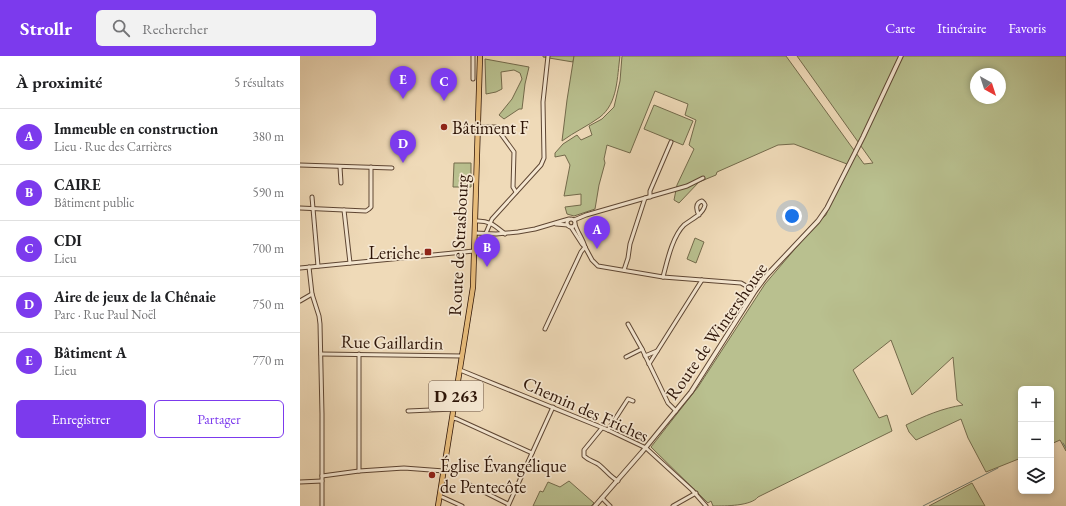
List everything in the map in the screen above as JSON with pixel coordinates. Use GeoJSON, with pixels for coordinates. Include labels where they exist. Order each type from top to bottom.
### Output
{"type":"FeatureCollection","features":[{"type":"Feature","properties":{"kind":"main road","name":"Route de Strasbourg"},"geometry":{"type":"LineString","coordinates":[[438,506],[473,287],[480,56]]}},
{"type":"Feature","properties":{"kind":"street"},"geometry":{"type":"LineString","coordinates":[[473,56],[473,79]]}},
{"type":"Feature","properties":{"kind":"street"},"geometry":{"type":"LineString","coordinates":[[486,233],[492,219],[541,164],[544,158],[543,102],[548,56]]}},
{"type":"Feature","properties":{"kind":"street","name":"Route de Wintershouse"},"geometry":{"type":"LineString","coordinates":[[594,506],[618,481],[691,392],[755,291],[767,275],[818,221],[827,208],[863,137],[901,56]]}},
{"type":"Feature","properties":{"kind":"street"},"geometry":{"type":"LineString","coordinates":[[478,127],[496,127],[514,152],[513,187],[516,192]]}},
{"type":"Feature","properties":{"kind":"street"},"geometry":{"type":"LineString","coordinates":[[650,197],[650,192],[671,142]]}},
{"type":"Feature","properties":{"kind":"street"},"geometry":{"type":"LineString","coordinates":[[300,165],[392,168]]}},
{"type":"Feature","properties":{"kind":"street"},"geometry":{"type":"LineString","coordinates":[[340,167],[341,183]]}},
{"type":"Feature","properties":{"kind":"street"},"geometry":{"type":"LineString","coordinates":[[300,208],[366,211],[371,207],[371,168]]}},
{"type":"Feature","properties":{"kind":"street"},"geometry":{"type":"LineString","coordinates":[[550,225],[561,224],[573,226],[578,219],[585,215],[687,186],[703,178]]}},
{"type":"Feature","properties":{"kind":"street"},"geometry":{"type":"LineString","coordinates":[[312,197],[318,266]]}},
{"type":"Feature","properties":{"kind":"street"},"geometry":{"type":"LineString","coordinates":[[624,270],[630,244],[645,198]]}},
{"type":"Feature","properties":{"kind":"street"},"geometry":{"type":"LineString","coordinates":[[344,210],[350,263]]}},
{"type":"Feature","properties":{"kind":"street"},"geometry":{"type":"LineString","coordinates":[[663,277],[672,248],[680,231],[698,215]]}},
{"type":"Feature","properties":{"kind":"street"},"geometry":{"type":"LineString","coordinates":[[475,233],[504,234],[527,231],[572,219],[575,222]]}},
{"type":"Feature","properties":{"kind":"street"},"geometry":{"type":"LineString","coordinates":[[569,220],[567,222],[569,226],[586,249]]}},
{"type":"Feature","properties":{"kind":"street"},"geometry":{"type":"LineString","coordinates":[[475,221],[490,222],[504,234]]}},
{"type":"Feature","properties":{"kind":"street"},"geometry":{"type":"LineString","coordinates":[[575,222],[576,228],[586,249],[593,262],[598,266],[663,277],[741,283],[755,291]]}},
{"type":"Feature","properties":{"kind":"street"},"geometry":{"type":"LineString","coordinates":[[545,329],[576,260],[586,249]]}},
{"type":"Feature","properties":{"kind":"street"},"geometry":{"type":"LineString","coordinates":[[300,268],[474,251]]}},
{"type":"Feature","properties":{"kind":"street"},"geometry":{"type":"LineString","coordinates":[[309,267],[312,294],[320,324],[322,506]]}},
{"type":"Feature","properties":{"kind":"street"},"geometry":{"type":"LineString","coordinates":[[649,364],[702,280]]}},
{"type":"Feature","properties":{"kind":"street"},"geometry":{"type":"LineString","coordinates":[[300,301],[312,294]]}},
{"type":"Feature","properties":{"kind":"street"},"geometry":{"type":"LineString","coordinates":[[628,324],[668,403],[676,411]]}},
{"type":"Feature","properties":{"kind":"street"},"geometry":{"type":"LineString","coordinates":[[626,357],[642,349]]}},
{"type":"Feature","properties":{"kind":"street"},"geometry":{"type":"LineString","coordinates":[[645,356],[657,351]]}},
{"type":"Feature","properties":{"kind":"street","name":"Rue Gaillardin"},"geometry":{"type":"LineString","coordinates":[[321,354],[462,356]]}},
{"type":"Feature","properties":{"kind":"street"},"geometry":{"type":"LineString","coordinates":[[359,354],[359,471]]}},
{"type":"Feature","properties":{"kind":"street","name":"Chemin des Friches"},"geometry":{"type":"LineString","coordinates":[[460,370],[608,430],[646,448],[696,493],[706,506]]}},
{"type":"Feature","properties":{"kind":"street"},"geometry":{"type":"LineString","coordinates":[[608,430],[628,399],[632,401]]}},
{"type":"Feature","properties":{"kind":"street"},"geometry":{"type":"LineString","coordinates":[[470,485],[508,505],[553,407]]}},
{"type":"Feature","properties":{"kind":"street"},"geometry":{"type":"LineString","coordinates":[[408,411],[454,408]]}},
{"type":"Feature","properties":{"kind":"street"},"geometry":{"type":"LineString","coordinates":[[453,418],[532,453]]}},
{"type":"Feature","properties":{"kind":"street"},"geometry":{"type":"LineString","coordinates":[[602,428],[584,450],[584,456],[586,459],[597,463],[618,481]]}},
{"type":"Feature","properties":{"kind":"street"},"geometry":{"type":"LineString","coordinates":[[322,476],[359,471],[404,468],[444,471]]}},
{"type":"Feature","properties":{"kind":"street"},"geometry":{"type":"LineString","coordinates":[[300,482],[322,480]]}},
{"type":"Feature","properties":{"kind":"street"},"geometry":{"type":"LineString","coordinates":[[673,506],[696,493]]}},
{"type":"Feature","properties":{"kind":"street"},"geometry":{"type":"LineString","coordinates":[[440,496],[462,506]]}},
{"type":"Feature","properties":{"kind":"street"},"geometry":{"type":"LineString","coordinates":[[602,498],[610,506]]}},
{"type":"Feature","properties":{"kind":"green space"},"geometry":{"type":"Polygon","coordinates":[[[543,56],[574,56],[573,62],[543,56]]]}},
{"type":"Feature","properties":{"kind":"green space"},"geometry":{"type":"Polygon","coordinates":[[[574,56],[620,56],[616,89],[610,105],[600,117],[562,141],[567,100],[574,56]]]}},
{"type":"Feature","properties":{"kind":"green space"},"geometry":{"type":"Polygon","coordinates":[[[622,56],[786,56],[864,164],[873,163],[797,56],[1066,56],[1066,451],[1060,440],[1054,443],[1054,386],[1018,386],[1018,459],[986,472],[968,438],[961,419],[916,440],[909,432],[906,425],[920,418],[948,408],[963,405],[957,400],[953,357],[912,395],[891,340],[853,370],[879,418],[887,415],[892,431],[750,502],[738,505],[718,506],[713,506],[711,501],[708,503],[651,447],[698,387],[765,284],[812,229],[826,215],[847,164],[794,144],[778,145],[717,172],[716,175],[699,182],[679,203],[674,200],[677,185],[694,149],[689,145],[696,120],[685,115],[688,104],[655,91],[630,153],[607,145],[604,159],[605,163],[595,209],[574,216],[567,214],[565,207],[581,205],[581,194],[564,196],[570,165],[565,155],[555,157],[555,153],[563,144],[577,135],[581,140],[592,135],[589,126],[602,119],[614,107],[620,81],[622,56]]]}},
{"type":"Feature","properties":{"kind":"green space"},"geometry":{"type":"Polygon","coordinates":[[[485,59],[529,67],[522,109],[519,109],[504,119],[499,115],[512,99],[522,79],[520,73],[514,70],[501,72],[502,89],[486,94],[485,59]]]}},
{"type":"Feature","properties":{"kind":"green space"},"geometry":{"type":"Polygon","coordinates":[[[654,105],[693,121],[683,145],[644,129],[654,105]]]}},
{"type":"Feature","properties":{"kind":"green space"},"geometry":{"type":"Polygon","coordinates":[[[454,163],[471,163],[471,187],[453,187],[454,163]]]}},
{"type":"Feature","properties":{"kind":"green space"},"geometry":{"type":"Polygon","coordinates":[[[695,238],[704,242],[696,263],[687,259],[695,238]]]}},
{"type":"Feature","properties":{"kind":"green space"},"geometry":{"type":"Polygon","coordinates":[[[569,481],[594,503],[591,506],[533,506],[540,491],[543,492],[548,482],[560,487],[569,481]]]}},
{"type":"Feature","properties":{"kind":"green space"},"geometry":{"type":"Polygon","coordinates":[[[972,483],[985,506],[929,506],[972,483]]]}},
{"type":"Feature","properties":{"kind":"waterway"},"geometry":{"type":"LineString","coordinates":[[1063,443],[1066,448]]}},
{"type":"Feature","properties":{"kind":"waterway"},"geometry":{"type":"LineString","coordinates":[[923,506],[998,468]]}},
{"type":"Feature","properties":{"kind":"place","name":"Bâtiment A"},"geometry":{"type":"Point","coordinates":[403,99]}},
{"type":"Feature","properties":{"kind":"place","name":"CDI"},"geometry":{"type":"Point","coordinates":[444,101]}},
{"type":"Feature","properties":{"kind":"place","name":"Bâtiment F"},"geometry":{"type":"Point","coordinates":[444,127]}},
{"type":"Feature","properties":{"kind":"place","name":"Aire de jeux de la Chênaie"},"geometry":{"type":"Point","coordinates":[403,163]}},
{"type":"Feature","properties":{"kind":"place","name":"Immeuble en construction"},"geometry":{"type":"Point","coordinates":[597,249]}},
{"type":"Feature","properties":{"kind":"place","name":"Leriche"},"geometry":{"type":"Point","coordinates":[428,252]}},
{"type":"Feature","properties":{"kind":"place","name":"CAIRE"},"geometry":{"type":"Point","coordinates":[487,267]}},
{"type":"Feature","properties":{"kind":"place","name":"Église Évangélique de Pentecôte"},"geometry":{"type":"Point","coordinates":[432,475]}}]}
